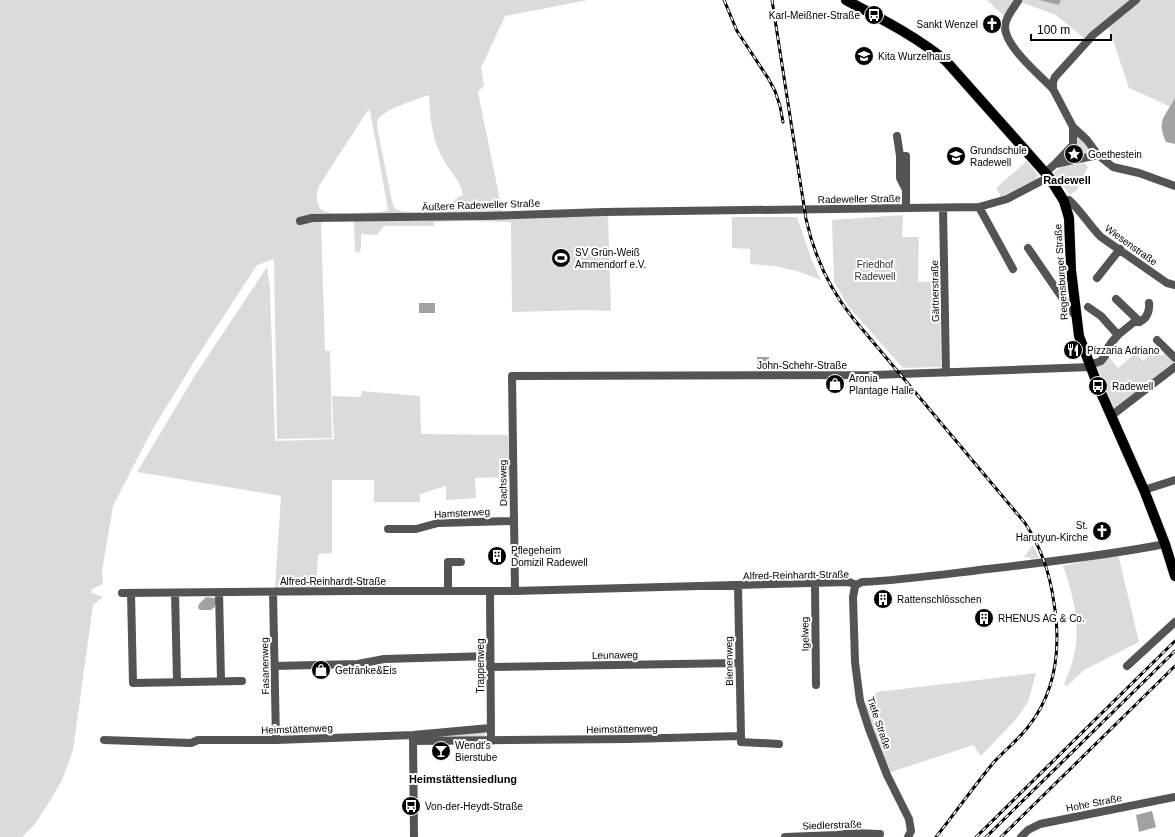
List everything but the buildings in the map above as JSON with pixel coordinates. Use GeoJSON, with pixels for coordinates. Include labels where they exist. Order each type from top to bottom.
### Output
{"type":"FeatureCollection","features":[{"type":"Feature","properties":{"kind":"main road","name":"Regensburger Straße"},"geometry":{"type":"LineString","coordinates":[[849,1],[901,30],[946,61],[1047,175],[1064,202],[1069,218],[1071,270],[1079,336],[1111,416],[1144,490],[1165,544],[1175,576]]}},
{"type":"Feature","properties":{"kind":"street"},"geometry":{"type":"LineString","coordinates":[[1053,89],[1055,77],[1063,67],[1093,35],[1136,0]]}},
{"type":"Feature","properties":{"kind":"street"},"geometry":{"type":"LineString","coordinates":[[1018,1],[1008,15],[1005,26],[1007,37],[1017,52],[1053,89],[1073,127],[1087,140],[1098,155],[1112,167],[1139,173],[1175,186]]}},
{"type":"Feature","properties":{"kind":"street","name":"Radeweller Straße"},"geometry":{"type":"LineString","coordinates":[[664,211],[979,207],[1007,198],[1047,175],[1073,145],[1073,127]]}},
{"type":"Feature","properties":{"kind":"street"},"geometry":{"type":"LineString","coordinates":[[897,136],[900,156],[906,156],[906,208]]}},
{"type":"Feature","properties":{"kind":"street"},"geometry":{"type":"LineString","coordinates":[[1055,164],[1098,155]]}},
{"type":"Feature","properties":{"kind":"street","name":"Wiesenstraße"},"geometry":{"type":"LineString","coordinates":[[1064,202],[1069,200],[1101,237],[1167,283],[1175,285]]}},
{"type":"Feature","properties":{"kind":"street"},"geometry":{"type":"LineString","coordinates":[[979,207],[1013,270]]}},
{"type":"Feature","properties":{"kind":"street","name":"Gärtnerstraße"},"geometry":{"type":"LineString","coordinates":[[943,208],[946,373]]}},
{"type":"Feature","properties":{"kind":"street","name":"Äußere Radeweller Straße"},"geometry":{"type":"LineString","coordinates":[[300,221],[312,218],[485,216],[664,211]]}},
{"type":"Feature","properties":{"kind":"street"},"geometry":{"type":"LineString","coordinates":[[1028,248],[1076,316]]}},
{"type":"Feature","properties":{"kind":"street"},"geometry":{"type":"LineString","coordinates":[[1097,278],[1120,250]]}},
{"type":"Feature","properties":{"kind":"street"},"geometry":{"type":"LineString","coordinates":[[1116,299],[1140,322]]}},
{"type":"Feature","properties":{"kind":"street"},"geometry":{"type":"LineString","coordinates":[[1090,366],[1101,361],[1105,356],[1106,350],[1118,335],[1134,322],[1144,320],[1150,308],[1149,303]]}},
{"type":"Feature","properties":{"kind":"street"},"geometry":{"type":"LineString","coordinates":[[1088,307],[1101,316],[1118,335]]}},
{"type":"Feature","properties":{"kind":"street"},"geometry":{"type":"LineString","coordinates":[[1157,340],[1175,358]]}},
{"type":"Feature","properties":{"kind":"street","name":"John-Schehr-Straße"},"geometry":{"type":"LineString","coordinates":[[512,376],[874,375],[1090,366]]}},
{"type":"Feature","properties":{"kind":"street"},"geometry":{"type":"LineString","coordinates":[[1111,416],[1175,367]]}},
{"type":"Feature","properties":{"kind":"street","name":"Dachsweg"},"geometry":{"type":"LineString","coordinates":[[512,376],[515,591]]}},
{"type":"Feature","properties":{"kind":"street"},"geometry":{"type":"LineString","coordinates":[[1144,490],[1175,480]]}},
{"type":"Feature","properties":{"kind":"street","name":"Hamsterweg"},"geometry":{"type":"LineString","coordinates":[[388,529],[416,529],[438,523],[514,521]]}},
{"type":"Feature","properties":{"kind":"street","name":"Alfred-Reinhardt-Straße"},"geometry":{"type":"LineString","coordinates":[[122,593],[515,591],[849,582],[856,585],[862,582],[906,579],[1090,557],[1127,552],[1165,544]]}},
{"type":"Feature","properties":{"kind":"street"},"geometry":{"type":"LineString","coordinates":[[448,591],[448,562],[461,562]]}},
{"type":"Feature","properties":{"kind":"street","name":"Igelweg"},"geometry":{"type":"LineString","coordinates":[[815,583],[816,685]]}},
{"type":"Feature","properties":{"kind":"street","name":"Tiefe Straße"},"geometry":{"type":"LineString","coordinates":[[856,585],[853,598],[855,662],[860,701],[887,775],[909,819],[911,831],[908,837]]}},
{"type":"Feature","properties":{"kind":"street","name":"Bienenweg"},"geometry":{"type":"LineString","coordinates":[[738,586],[740,736]]}},
{"type":"Feature","properties":{"kind":"street","name":"Trappenweg"},"geometry":{"type":"LineString","coordinates":[[490,591],[491,741]]}},
{"type":"Feature","properties":{"kind":"street"},"geometry":{"type":"LineString","coordinates":[[219,592],[221,680]]}},
{"type":"Feature","properties":{"kind":"street","name":"Fasanenweg"},"geometry":{"type":"LineString","coordinates":[[273,592],[276,740]]}},
{"type":"Feature","properties":{"kind":"street"},"geometry":{"type":"LineString","coordinates":[[131,593],[133,683],[221,680],[242,681]]}},
{"type":"Feature","properties":{"kind":"street"},"geometry":{"type":"LineString","coordinates":[[175,593],[177,682]]}},
{"type":"Feature","properties":{"kind":"street"},"geometry":{"type":"LineString","coordinates":[[1127,666],[1175,622]]}},
{"type":"Feature","properties":{"kind":"street"},"geometry":{"type":"LineString","coordinates":[[275,666],[358,664],[384,659],[490,656]]}},
{"type":"Feature","properties":{"kind":"street","name":"Leunaweg"},"geometry":{"type":"LineString","coordinates":[[490,667],[739,663]]}},
{"type":"Feature","properties":{"kind":"street","name":"Heimstättenweg"},"geometry":{"type":"LineString","coordinates":[[413,738],[490,728]]}},
{"type":"Feature","properties":{"kind":"street","name":"Heimstättenweg"},"geometry":{"type":"LineString","coordinates":[[104,740],[191,743],[198,740],[413,738],[491,741],[740,736],[741,742],[779,744]]}},
{"type":"Feature","properties":{"kind":"street"},"geometry":{"type":"LineString","coordinates":[[413,738],[414,837]]}},
{"type":"Feature","properties":{"kind":"street","name":"Hohe Straße"},"geometry":{"type":"LineString","coordinates":[[1021,837],[1028,830],[1040,824],[1175,797]]}},
{"type":"Feature","properties":{"kind":"street","name":"Siedlerstraße"},"geometry":{"type":"LineString","coordinates":[[785,837],[853,833],[880,834]]}},
{"type":"Feature","properties":{"kind":"green space"},"geometry":{"type":"Polygon","coordinates":[[[0,0],[588,0],[505,16],[481,68],[484,85],[478,92],[503,215],[511,218],[608,216],[611,311],[589,310],[512,312],[511,222],[464,221],[434,222],[434,226],[384,226],[377,235],[361,234],[361,248],[359,253],[355,252],[354,221],[321,221],[325,351],[330,351],[332,438],[277,439],[274,259],[257,265],[195,360],[151,432],[113,506],[102,571],[103,584],[92,589],[91,591],[92,593],[103,597],[93,605],[73,750],[62,780],[35,824],[22,837],[0,837],[0,0]],[[429,95],[388,111],[377,121],[392,201],[394,207],[400,211],[419,212],[443,209],[463,195],[460,185],[443,159],[436,144],[431,120],[429,95]],[[368,110],[319,186],[317,192],[318,203],[324,211],[355,213],[387,211],[388,209],[370,111],[368,110]]]}},
{"type":"Feature","properties":{"kind":"green space"},"geometry":{"type":"Polygon","coordinates":[[[987,0],[1015,0],[1004,16],[987,0]]]}},
{"type":"Feature","properties":{"kind":"green space"},"geometry":{"type":"Polygon","coordinates":[[[1015,0],[1175,0],[1175,98],[1170,107],[1129,88],[1108,25],[1085,39],[1056,15],[1015,0]]]}},
{"type":"Feature","properties":{"kind":"green space"},"geometry":{"type":"Polygon","coordinates":[[[1077,135],[1094,152],[1067,158],[1075,146],[1077,135]]]}},
{"type":"Feature","properties":{"kind":"green space"},"geometry":{"type":"Polygon","coordinates":[[[1027,161],[1038,175],[1036,179],[1001,197],[996,188],[1027,161]]]}},
{"type":"Feature","properties":{"kind":"green space"},"geometry":{"type":"Polygon","coordinates":[[[1085,163],[1088,167],[1078,186],[1078,189],[1070,195],[1053,173],[1061,167],[1085,163]]]}},
{"type":"Feature","properties":{"kind":"green space","name":"Friedhof Radewell"},"geometry":{"type":"Polygon","coordinates":[[[903,215],[902,237],[919,237],[918,282],[940,281],[941,367],[903,368],[849,307],[834,282],[832,220],[903,215]]]}},
{"type":"Feature","properties":{"kind":"green space"},"geometry":{"type":"Polygon","coordinates":[[[732,217],[797,217],[812,261],[821,280],[797,271],[775,266],[750,264],[750,249],[732,248],[732,217]]]}},
{"type":"Feature","properties":{"kind":"green space"},"geometry":{"type":"Polygon","coordinates":[[[267,267],[270,288],[275,441],[334,439],[332,396],[359,397],[361,396],[362,391],[420,396],[421,434],[508,435],[510,477],[475,478],[476,498],[446,500],[446,486],[420,494],[420,502],[374,502],[374,480],[332,480],[332,553],[318,554],[316,588],[275,588],[281,496],[137,472],[194,377],[267,267]]]}},
{"type":"Feature","properties":{"kind":"green space"},"geometry":{"type":"Polygon","coordinates":[[[1156,350],[1161,356],[1165,353],[1175,364],[1114,411],[1097,366],[1109,357],[1118,368],[1136,353],[1143,361],[1156,350]]]}},
{"type":"Feature","properties":{"kind":"green space"},"geometry":{"type":"Polygon","coordinates":[[[1033,545],[1039,558],[1030,559],[1029,557],[1024,557],[1033,545]]]}},
{"type":"Feature","properties":{"kind":"green space"},"geometry":{"type":"Polygon","coordinates":[[[1118,554],[1139,642],[1084,670],[1067,686],[1064,684],[1073,659],[1077,632],[1073,598],[1063,566],[1118,554]]]}},
{"type":"Feature","properties":{"kind":"green space"},"geometry":{"type":"Polygon","coordinates":[[[1036,673],[1028,702],[1017,718],[981,756],[973,745],[888,773],[864,709],[877,692],[1036,673]]]}},
{"type":"Feature","properties":{"kind":"green space"},"geometry":{"type":"Polygon","coordinates":[[[484,731],[484,738],[418,738],[484,731]]]}},
{"type":"Feature","properties":{"kind":"shaded area"},"geometry":{"type":"Polygon","coordinates":[[[1039,0],[1061,0],[1059,5],[1039,0]]]}},
{"type":"Feature","properties":{"kind":"shaded area"},"geometry":{"type":"Polygon","coordinates":[[[1175,98],[1175,144],[1166,142],[1163,135],[1162,123],[1165,114],[1175,98]]]}},
{"type":"Feature","properties":{"kind":"shaded area"},"geometry":{"type":"Polygon","coordinates":[[[419,303],[435,303],[435,313],[419,313],[419,303]]]}},
{"type":"Feature","properties":{"kind":"shaded area"},"geometry":{"type":"Polygon","coordinates":[[[757,357],[769,357],[769,367],[757,367],[757,357]]]}},
{"type":"Feature","properties":{"kind":"shaded area"},"geometry":{"type":"Polygon","coordinates":[[[206,597],[215,598],[216,605],[211,610],[200,610],[198,608],[199,604],[206,597]]]}},
{"type":"Feature","properties":{"kind":"shaded area"},"geometry":{"type":"Polygon","coordinates":[[[1152,811],[1156,827],[1139,832],[1136,815],[1152,811]]]}},
{"type":"Feature","properties":{"kind":"railway"},"geometry":{"type":"LineString","coordinates":[[724,0],[737,31],[775,91],[783,122]]}},
{"type":"Feature","properties":{"kind":"railway"},"geometry":{"type":"LineString","coordinates":[[772,0],[806,219],[813,245],[823,271],[836,295],[852,317],[1025,523],[1031,532],[1044,561],[1052,592],[1056,619],[1056,652],[1051,684],[1045,699],[1038,713],[1028,727],[994,762],[936,837]]}},
{"type":"Feature","properties":{"kind":"railway"},"geometry":{"type":"LineString","coordinates":[[976,837],[1175,641]]}},
{"type":"Feature","properties":{"kind":"railway"},"geometry":{"type":"LineString","coordinates":[[986,837],[1175,651]]}},
{"type":"Feature","properties":{"kind":"railway"},"geometry":{"type":"LineString","coordinates":[[1001,837],[1175,666]]}},
{"type":"Feature","properties":{"kind":"place","name":"Karl-Meißner-Straße"},"geometry":{"type":"Point","coordinates":[874,15]}},
{"type":"Feature","properties":{"kind":"place","name":"Sankt Wenzel"},"geometry":{"type":"Point","coordinates":[992,24]}},
{"type":"Feature","properties":{"kind":"place","name":"Kita Wurzelhaus"},"geometry":{"type":"Point","coordinates":[864,56]}},
{"type":"Feature","properties":{"kind":"place","name":"Goethestein"},"geometry":{"type":"Point","coordinates":[1074,154]}},
{"type":"Feature","properties":{"kind":"place","name":"Grundschule Radewell"},"geometry":{"type":"Point","coordinates":[956,156]}},
{"type":"Feature","properties":{"kind":"place","name":"SV Grün-Weiß Ammendorf e.V."},"geometry":{"type":"Point","coordinates":[561,258]}},
{"type":"Feature","properties":{"kind":"place","name":"Pizzaria Adriano"},"geometry":{"type":"Point","coordinates":[1073,350]}},
{"type":"Feature","properties":{"kind":"place","name":"Aronia Plantage Halle"},"geometry":{"type":"Point","coordinates":[835,384]}},
{"type":"Feature","properties":{"kind":"place","name":"Radewell"},"geometry":{"type":"Point","coordinates":[1098,386]}},
{"type":"Feature","properties":{"kind":"place","name":"St. Harutyun-Kirche"},"geometry":{"type":"Point","coordinates":[1102,531]}},
{"type":"Feature","properties":{"kind":"place","name":"Pflegeheim Domizil Radewell"},"geometry":{"type":"Point","coordinates":[497,556]}},
{"type":"Feature","properties":{"kind":"place","name":"Rattenschlösschen"},"geometry":{"type":"Point","coordinates":[883,599]}},
{"type":"Feature","properties":{"kind":"place","name":"RHENUS AG & Co."},"geometry":{"type":"Point","coordinates":[984,618]}},
{"type":"Feature","properties":{"kind":"place","name":"Getränke&Eis"},"geometry":{"type":"Point","coordinates":[321,670]}},
{"type":"Feature","properties":{"kind":"place","name":"Wendt's Bierstube"},"geometry":{"type":"Point","coordinates":[441,751]}},
{"type":"Feature","properties":{"kind":"place","name":"Von-der-Heydt-Straße"},"geometry":{"type":"Point","coordinates":[411,806]}},
{"type":"Feature","properties":{"kind":"district","name":"Radewell"},"geometry":{"type":"Point","coordinates":[1067,180]}},
{"type":"Feature","properties":{"kind":"district","name":"Heimstättensiedlung"},"geometry":{"type":"Point","coordinates":[463,779]}}]}
